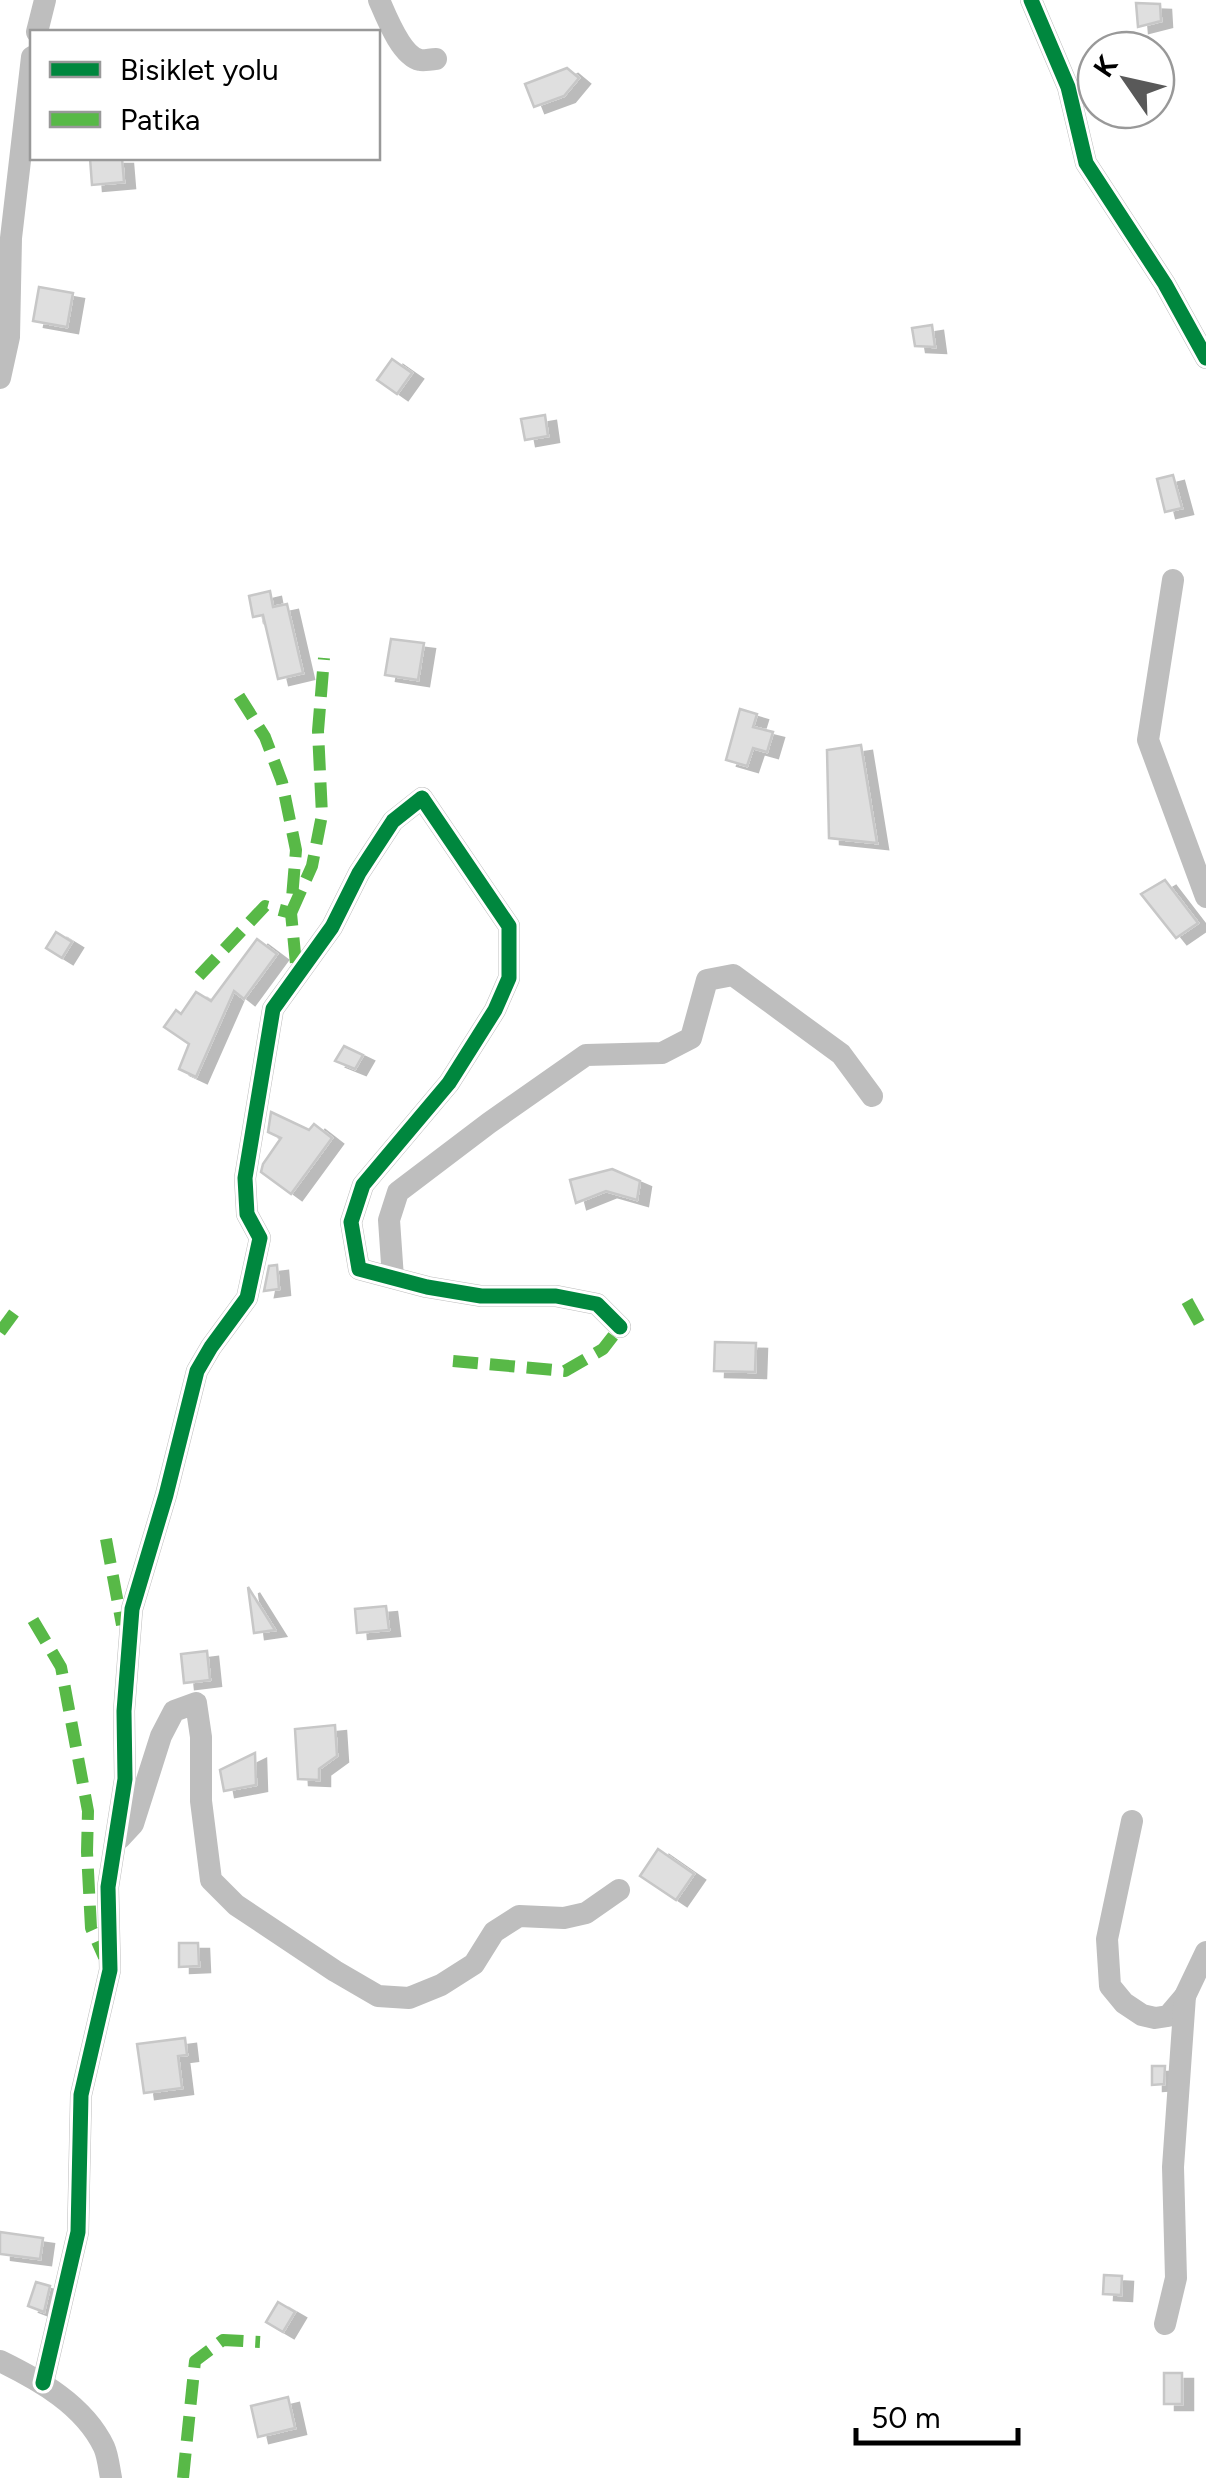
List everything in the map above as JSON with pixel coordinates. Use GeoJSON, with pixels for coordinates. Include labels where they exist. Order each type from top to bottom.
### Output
{"type":"FeatureCollection","features":[{"type":"Feature","properties":{"kind":"street"},"geometry":{"type":"LineString","coordinates":[[38,30],[45,0]]}},
{"type":"Feature","properties":{"kind":"street"},"geometry":{"type":"LineString","coordinates":[[380,0],[392,30],[412,55],[420,60],[436,59]]}},
{"type":"Feature","properties":{"kind":"street"},"geometry":{"type":"LineString","coordinates":[[1031,0],[1068,87],[1086,163],[1164,284],[1206,358]]}},
{"type":"Feature","properties":{"kind":"street"},"geometry":{"type":"LineString","coordinates":[[0,378],[10,338],[11,238],[30,79]]}},
{"type":"Feature","properties":{"kind":"street"},"geometry":{"type":"LineString","coordinates":[[1172,580],[1148,740],[1206,897]]}},
{"type":"Feature","properties":{"kind":"street"},"geometry":{"type":"LineString","coordinates":[[43,2382],[78,2232],[80,2095],[110,1970],[108,1887],[126,1779],[124,1711],[132,1609],[166,1496],[197,1371],[247,1298],[260,1238],[247,1214],[245,1178],[273,1009],[332,927],[359,873],[394,821],[422,798],[509,926],[508,978],[495,1010],[449,1082],[364,1185],[351,1222],[359,1270],[481,1296],[556,1296],[597,1304],[620,1327]]}},
{"type":"Feature","properties":{"kind":"street"},"geometry":{"type":"LineString","coordinates":[[392,1278],[389,1220],[398,1192],[586,1055],[662,1053],[690,1038],[707,980],[733,975],[841,1054],[872,1096]]}},
{"type":"Feature","properties":{"kind":"street"},"geometry":{"type":"LineString","coordinates":[[115,1845],[133,1824],[160,1736],[174,1711],[196,1703],[201,1737],[201,1801],[212,1880],[236,1905],[378,1996],[409,1998],[441,1985],[474,1964],[494,1932],[519,1916],[564,1918],[586,1913],[619,1890]]}},
{"type":"Feature","properties":{"kind":"street"},"geometry":{"type":"LineString","coordinates":[[1132,1821],[1107,1939],[1110,1986],[1124,2003],[1142,2015],[1168,2016],[1185,1996],[1206,1952]]}},
{"type":"Feature","properties":{"kind":"street"},"geometry":{"type":"LineString","coordinates":[[1164,2324],[1176,2278],[1173,2166],[1185,1996]]}},
{"type":"Feature","properties":{"kind":"street"},"geometry":{"type":"LineString","coordinates":[[0,2360],[43,2382],[89,2422],[106,2450],[111,2478]]}},
{"type":"Feature","properties":{"kind":"building"},"geometry":{"type":"Polygon","coordinates":[[[1136,3],[1160,4],[1161,21],[1138,27],[1136,3]]]}},
{"type":"Feature","properties":{"kind":"building"},"geometry":{"type":"Polygon","coordinates":[[[567,68],[579,78],[564,96],[534,107],[525,84],[567,68]]]}},
{"type":"Feature","properties":{"kind":"building"},"geometry":{"type":"Polygon","coordinates":[[[90,160],[122,160],[124,182],[92,185],[90,160]]]}},
{"type":"Feature","properties":{"kind":"building"},"geometry":{"type":"Polygon","coordinates":[[[39,287],[73,293],[67,327],[33,321],[39,287]]]}},
{"type":"Feature","properties":{"kind":"building"},"geometry":{"type":"Polygon","coordinates":[[[932,325],[935,347],[915,346],[912,328],[932,325]]]}},
{"type":"Feature","properties":{"kind":"building"},"geometry":{"type":"Polygon","coordinates":[[[392,359],[412,373],[397,394],[377,380],[392,359]]]}},
{"type":"Feature","properties":{"kind":"building"},"geometry":{"type":"Polygon","coordinates":[[[545,415],[548,436],[525,440],[521,419],[545,415]]]}},
{"type":"Feature","properties":{"kind":"building"},"geometry":{"type":"Polygon","coordinates":[[[1173,475],[1182,508],[1165,512],[1157,479],[1173,475]]]}},
{"type":"Feature","properties":{"kind":"building"},"geometry":{"type":"Polygon","coordinates":[[[270,591],[273,607],[287,604],[303,673],[278,679],[263,615],[253,617],[249,596],[270,591]]]}},
{"type":"Feature","properties":{"kind":"building"},"geometry":{"type":"Polygon","coordinates":[[[391,639],[424,643],[418,680],[385,675],[391,639]]]}},
{"type":"Feature","properties":{"kind":"building"},"geometry":{"type":"Polygon","coordinates":[[[740,709],[757,714],[753,727],[773,732],[767,752],[753,748],[747,766],[726,760],[740,709]]]}},
{"type":"Feature","properties":{"kind":"building"},"geometry":{"type":"Polygon","coordinates":[[[861,745],[877,843],[829,838],[827,750],[861,745]]]}},
{"type":"Feature","properties":{"kind":"building"},"geometry":{"type":"Polygon","coordinates":[[[1165,880],[1198,923],[1176,938],[1141,894],[1165,880]]]}},
{"type":"Feature","properties":{"kind":"building"},"geometry":{"type":"Polygon","coordinates":[[[56,932],[72,942],[62,958],[46,948],[56,932]]]}},
{"type":"Feature","properties":{"kind":"building"},"geometry":{"type":"Polygon","coordinates":[[[257,939],[277,954],[244,999],[234,991],[196,1077],[179,1069],[189,1044],[164,1027],[176,1010],[181,1014],[196,992],[211,1001],[257,939]]]}},
{"type":"Feature","properties":{"kind":"building"},"geometry":{"type":"Polygon","coordinates":[[[344,1046],[363,1055],[355,1069],[335,1061],[344,1046]]]}},
{"type":"Feature","properties":{"kind":"building"},"geometry":{"type":"Polygon","coordinates":[[[271,1112],[309,1130],[314,1124],[332,1138],[291,1194],[261,1172],[281,1138],[268,1132],[271,1112]]]}},
{"type":"Feature","properties":{"kind":"building"},"geometry":{"type":"Polygon","coordinates":[[[612,1169],[640,1181],[637,1200],[606,1191],[576,1203],[570,1180],[612,1169]]]}},
{"type":"Feature","properties":{"kind":"building"},"geometry":{"type":"Polygon","coordinates":[[[277,1265],[279,1289],[264,1291],[269,1266],[277,1265]]]}},
{"type":"Feature","properties":{"kind":"building"},"geometry":{"type":"Polygon","coordinates":[[[715,1342],[756,1343],[755,1372],[714,1371],[715,1342]]]}},
{"type":"Feature","properties":{"kind":"building"},"geometry":{"type":"Polygon","coordinates":[[[248,1587],[275,1630],[254,1633],[248,1587]]]}},
{"type":"Feature","properties":{"kind":"building"},"geometry":{"type":"Polygon","coordinates":[[[386,1606],[389,1630],[357,1633],[355,1609],[386,1606]]]}},
{"type":"Feature","properties":{"kind":"building"},"geometry":{"type":"Polygon","coordinates":[[[207,1651],[210,1680],[184,1683],[181,1654],[207,1651]]]}},
{"type":"Feature","properties":{"kind":"building"},"geometry":{"type":"Polygon","coordinates":[[[335,1725],[337,1756],[319,1769],[319,1780],[298,1779],[295,1729],[335,1725]]]}},
{"type":"Feature","properties":{"kind":"building"},"geometry":{"type":"Polygon","coordinates":[[[255,1753],[256,1785],[224,1791],[220,1770],[255,1753]]]}},
{"type":"Feature","properties":{"kind":"building"},"geometry":{"type":"Polygon","coordinates":[[[658,1849],[694,1874],[676,1900],[640,1876],[658,1849]]]}},
{"type":"Feature","properties":{"kind":"building"},"geometry":{"type":"Polygon","coordinates":[[[179,1943],[198,1943],[199,1966],[179,1967],[179,1943]]]}},
{"type":"Feature","properties":{"kind":"building"},"geometry":{"type":"Polygon","coordinates":[[[185,2038],[187,2055],[178,2056],[182,2088],[144,2093],[137,2044],[185,2038]]]}},
{"type":"Feature","properties":{"kind":"building"},"geometry":{"type":"Polygon","coordinates":[[[1152,2066],[1165,2066],[1164,2084],[1152,2085],[1152,2066]]]}},
{"type":"Feature","properties":{"kind":"building"},"geometry":{"type":"Polygon","coordinates":[[[0,2232],[43,2238],[40,2259],[0,2254],[0,2232]]]}},
{"type":"Feature","properties":{"kind":"building"},"geometry":{"type":"Polygon","coordinates":[[[1104,2275],[1122,2276],[1121,2295],[1103,2294],[1104,2275]]]}},
{"type":"Feature","properties":{"kind":"building"},"geometry":{"type":"Polygon","coordinates":[[[36,2282],[50,2286],[44,2312],[28,2306],[36,2282]]]}},
{"type":"Feature","properties":{"kind":"building"},"geometry":{"type":"Polygon","coordinates":[[[278,2302],[295,2312],[283,2332],[266,2322],[278,2302]]]}},
{"type":"Feature","properties":{"kind":"building"},"geometry":{"type":"Polygon","coordinates":[[[1164,2373],[1182,2373],[1182,2404],[1164,2404],[1164,2373]]]}},
{"type":"Feature","properties":{"kind":"building"},"geometry":{"type":"Polygon","coordinates":[[[288,2397],[295,2428],[258,2437],[251,2406],[288,2397]]]}},
{"type":"Feature","properties":{"kind":"marked path"},"geometry":{"type":"LineString","coordinates":[[291,913],[312,866],[322,815],[318,731],[324,658]]}},
{"type":"Feature","properties":{"kind":"marked path"},"geometry":{"type":"LineString","coordinates":[[239,696],[265,737],[282,782],[296,850],[292,898]]}},
{"type":"Feature","properties":{"kind":"marked path"},"geometry":{"type":"LineString","coordinates":[[199,976],[265,906],[291,913],[297,974]]}},
{"type":"Feature","properties":{"kind":"marked path"},"geometry":{"type":"LineString","coordinates":[[1187,1301],[1206,1330]]}},
{"type":"Feature","properties":{"kind":"marked path"},"geometry":{"type":"LineString","coordinates":[[0,1332],[14,1313]]}},
{"type":"Feature","properties":{"kind":"marked path"},"geometry":{"type":"LineString","coordinates":[[453,1361],[565,1371],[603,1349],[620,1327]]}},
{"type":"Feature","properties":{"kind":"marked path"},"geometry":{"type":"LineString","coordinates":[[106,1539],[122,1625]]}},
{"type":"Feature","properties":{"kind":"marked path"},"geometry":{"type":"LineString","coordinates":[[33,1620],[61,1667],[88,1811],[91,1928],[104,1957]]}},
{"type":"Feature","properties":{"kind":"marked path"},"geometry":{"type":"LineString","coordinates":[[183,2478],[195,2361],[223,2340],[260,2342]]}},
{"type":"Feature","properties":{"kind":"cycle path"},"geometry":{"type":"LineString","coordinates":[[1031,0],[1068,87],[1086,163],[1165,284],[1206,358]]}},
{"type":"Feature","properties":{"kind":"cycle path"},"geometry":{"type":"LineString","coordinates":[[43,2383],[78,2232],[81,2095],[110,1970],[108,1887],[125,1779],[124,1711],[132,1609],[197,1371],[247,1298],[260,1238],[247,1214],[245,1178],[273,1009],[332,927],[359,873],[393,821],[422,798],[509,926],[509,978],[495,1010],[449,1083],[363,1185],[351,1222],[359,1269],[481,1296],[556,1296],[597,1304],[620,1327]]}}]}
